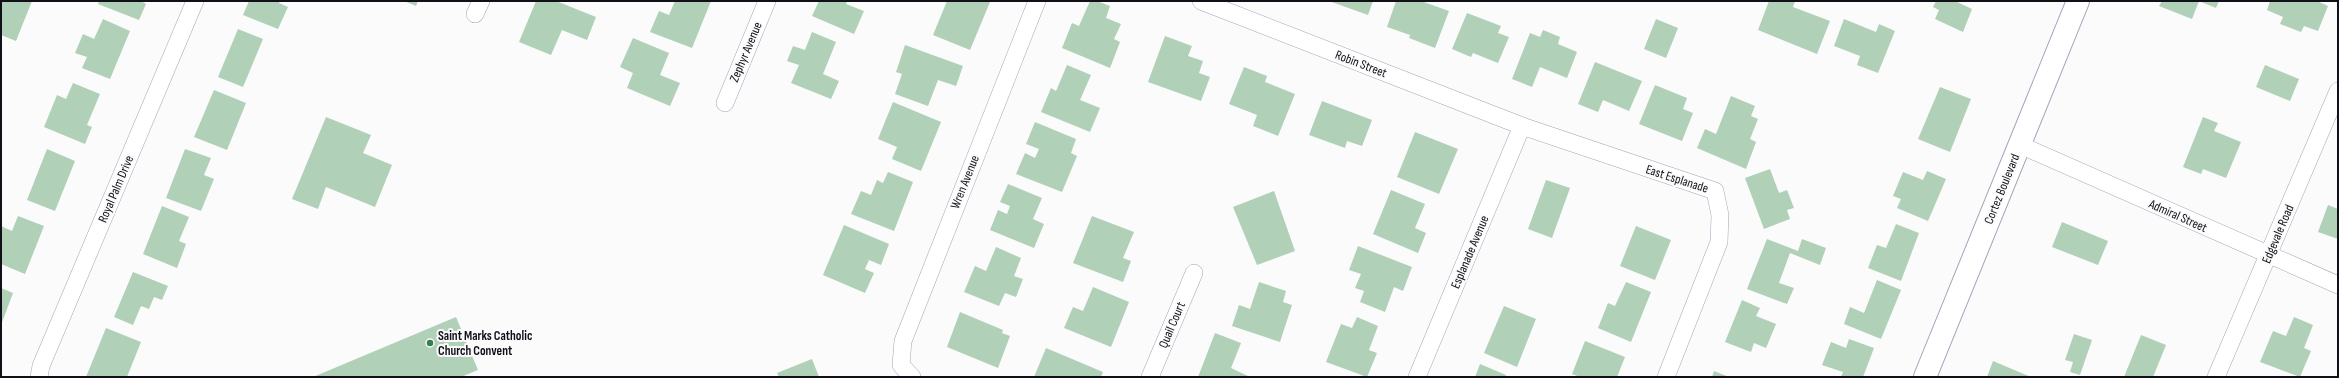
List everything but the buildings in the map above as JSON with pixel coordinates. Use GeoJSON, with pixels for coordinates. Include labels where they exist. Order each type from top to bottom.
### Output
{"type":"FeatureCollection","features":[{"type":"Feature","properties":{"kind":"street","name":"Royal Palm Drive"},"geometry":{"type":"LineString","coordinates":[[39,377],[41,366],[195,1]]}},
{"type":"Feature","properties":{"kind":"street","name":"Zephyr Avenue"},"geometry":{"type":"LineString","coordinates":[[725,103],[768,1]]}},
{"type":"Feature","properties":{"kind":"street","name":"Wren Avenue"},"geometry":{"type":"LineString","coordinates":[[906,371],[903,341],[1037,1]]}},
{"type":"Feature","properties":{"kind":"street","name":"Robin Street"},"geometry":{"type":"LineString","coordinates":[[1200,1],[1522,126]]}},
{"type":"Feature","properties":{"kind":"street","name":"Cortez Boulevard"},"geometry":{"type":"LineString","coordinates":[[1925,377],[2078,1]]}},
{"type":"Feature","properties":{"kind":"street","name":"Edgevale Road"},"geometry":{"type":"LineString","coordinates":[[2216,377],[2338,91]]}},
{"type":"Feature","properties":{"kind":"street","name":"Esplanade Avenue"},"geometry":{"type":"LineString","coordinates":[[1417,377],[1522,126]]}},
{"type":"Feature","properties":{"kind":"street","name":"East Esplanade"},"geometry":{"type":"LineString","coordinates":[[1522,126],[1715,192],[1720,215],[1719,242],[1666,377]]}},
{"type":"Feature","properties":{"kind":"street","name":"Admiral Street"},"geometry":{"type":"LineString","coordinates":[[2020,145],[2268,256],[2338,285]]}},
{"type":"Feature","properties":{"kind":"street","name":"Quail Court"},"geometry":{"type":"LineString","coordinates":[[1150,377],[1194,273]]}},
{"type":"Feature","properties":{"kind":"place","name":"Saint Marks Catholic Church Convent"},"geometry":{"type":"Point","coordinates":[430,343]}}]}
